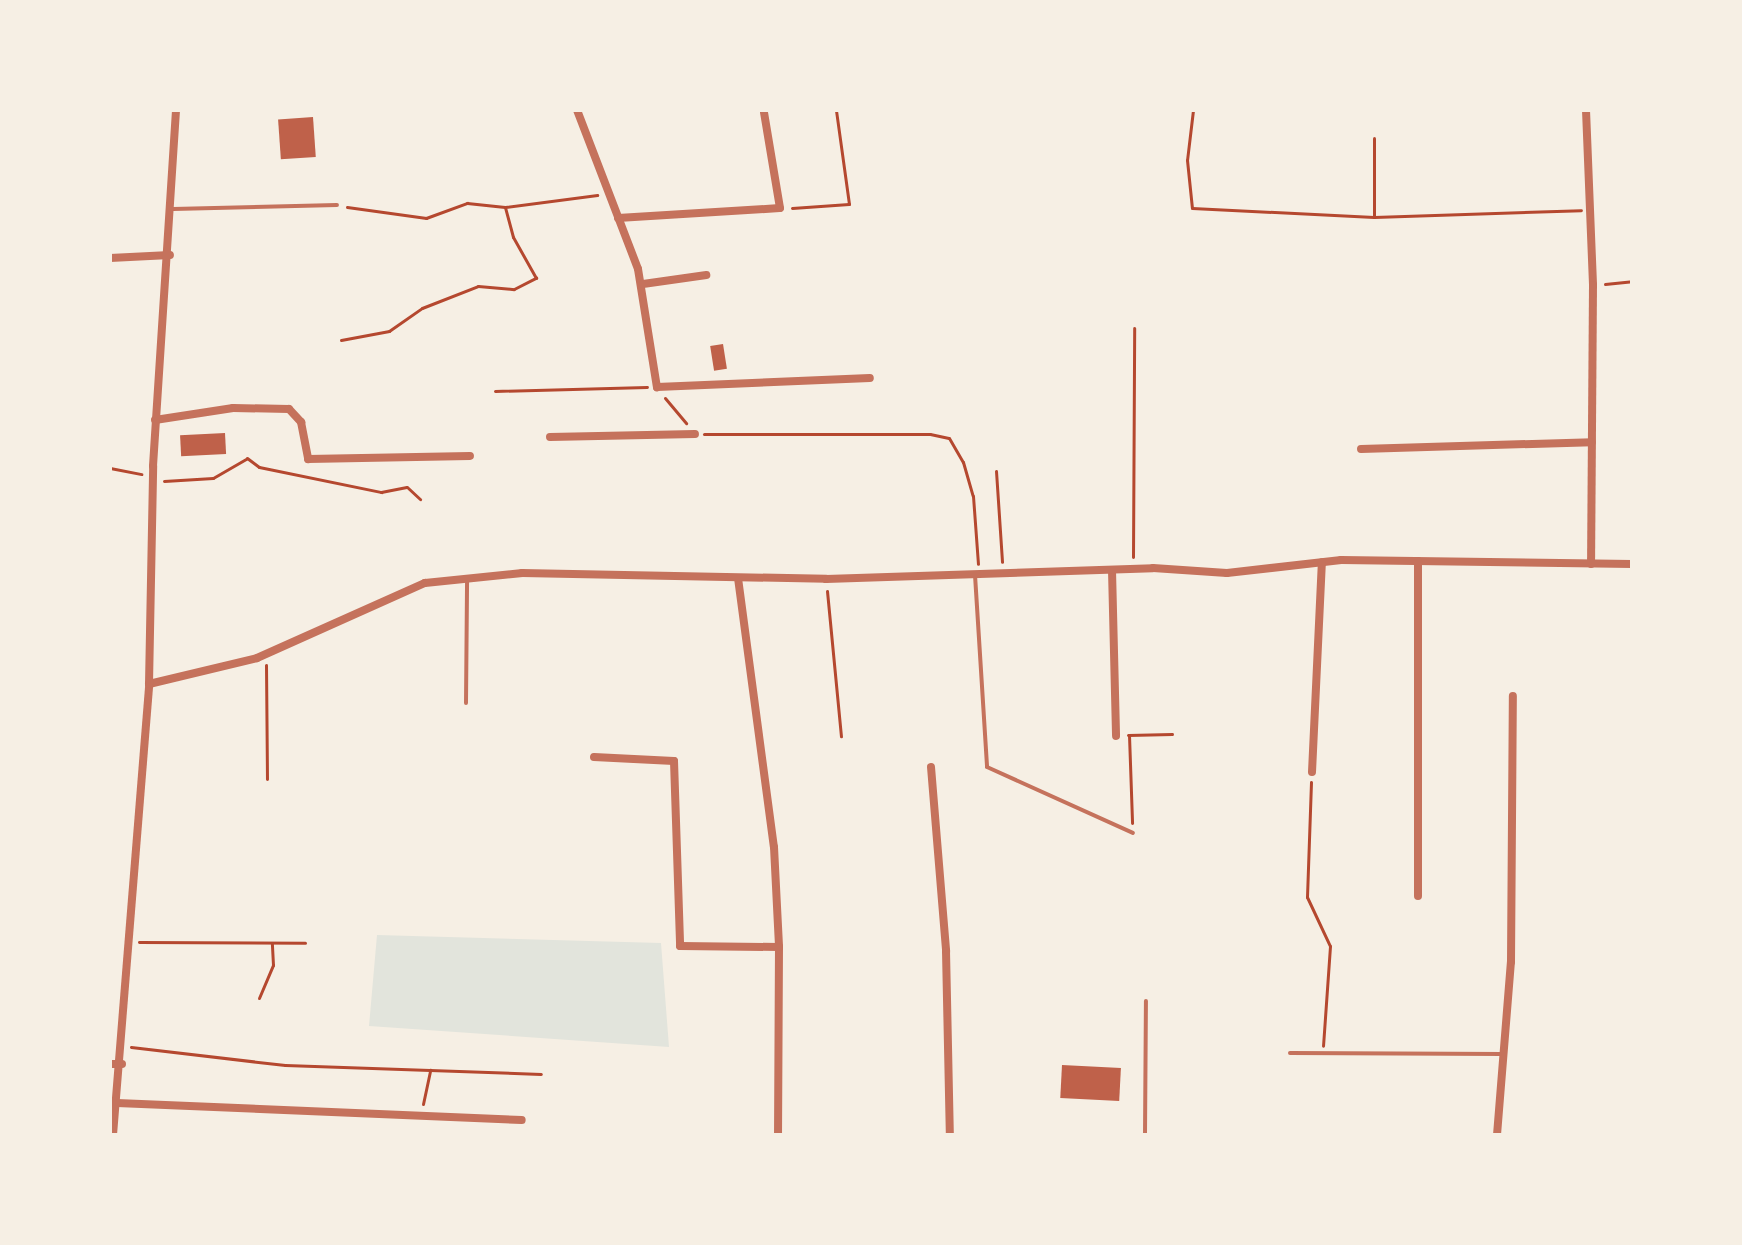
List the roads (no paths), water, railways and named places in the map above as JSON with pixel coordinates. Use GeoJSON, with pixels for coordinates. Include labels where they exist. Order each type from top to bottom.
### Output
{"type":"FeatureCollection","features":[{"type":"Feature","properties":{"kind":"street"},"geometry":{"type":"LineString","coordinates":[[113,1135],[122,1064],[149,684],[155,420],[170,255],[176,110]]}},
{"type":"Feature","properties":{"kind":"street"},"geometry":{"type":"LineString","coordinates":[[577,110],[643,284],[657,387],[870,378]]}},
{"type":"Feature","properties":{"kind":"street"},"geometry":{"type":"LineString","coordinates":[[1586,110],[1593,285],[1591,564]]}},
{"type":"Feature","properties":{"kind":"street"},"geometry":{"type":"LineString","coordinates":[[618,218],[780,208],[764,112]]}},
{"type":"Feature","properties":{"kind":"street"},"geometry":{"type":"LineString","coordinates":[[110,258],[170,255]]}},
{"type":"Feature","properties":{"kind":"street"},"geometry":{"type":"LineString","coordinates":[[643,284],[706,275]]}},
{"type":"Feature","properties":{"kind":"street"},"geometry":{"type":"LineString","coordinates":[[155,420],[233,408],[289,409],[301,422],[308,459],[470,456]]}},
{"type":"Feature","properties":{"kind":"street"},"geometry":{"type":"LineString","coordinates":[[550,437],[695,434]]}},
{"type":"Feature","properties":{"kind":"street"},"geometry":{"type":"LineString","coordinates":[[1361,449],[1592,442]]}},
{"type":"Feature","properties":{"kind":"street"},"geometry":{"type":"LineString","coordinates":[[1418,561],[1418,896]]}},
{"type":"Feature","properties":{"kind":"street"},"geometry":{"type":"LineString","coordinates":[[149,684],[267,653],[425,583],[522,573],[826,579],[1133,569],[1227,573],[1322,562],[1632,564]]}},
{"type":"Feature","properties":{"kind":"street"},"geometry":{"type":"LineString","coordinates":[[1312,772],[1322,562]]}},
{"type":"Feature","properties":{"kind":"street"},"geometry":{"type":"LineString","coordinates":[[1112,570],[1116,736]]}},
{"type":"Feature","properties":{"kind":"street"},"geometry":{"type":"LineString","coordinates":[[738,578],[774,847],[779,947],[778,1135]]}},
{"type":"Feature","properties":{"kind":"street"},"geometry":{"type":"LineString","coordinates":[[1497,1135],[1511,962],[1513,696]]}},
{"type":"Feature","properties":{"kind":"street"},"geometry":{"type":"LineString","coordinates":[[594,757],[674,761],[680,946],[779,947]]}},
{"type":"Feature","properties":{"kind":"street"},"geometry":{"type":"LineString","coordinates":[[931,767],[946,951],[950,1135]]}},
{"type":"Feature","properties":{"kind":"street"},"geometry":{"type":"LineString","coordinates":[[110,1064],[122,1064]]}},
{"type":"Feature","properties":{"kind":"street"},"geometry":{"type":"LineString","coordinates":[[117,1103],[522,1120]]}},
{"type":"Feature","properties":{"kind":"lane"},"geometry":{"type":"LineString","coordinates":[[173,209],[337,205]]}},
{"type":"Feature","properties":{"kind":"lane"},"geometry":{"type":"LineString","coordinates":[[977,575],[987,767],[1133,833]]}},
{"type":"Feature","properties":{"kind":"lane"},"geometry":{"type":"LineString","coordinates":[[466,703],[467,579]]}},
{"type":"Feature","properties":{"kind":"lane"},"geometry":{"type":"LineString","coordinates":[[1145,1135],[1146,1001]]}},
{"type":"Feature","properties":{"kind":"lane"},"geometry":{"type":"LineString","coordinates":[[1290,1053],[1503,1054]]}}]}
